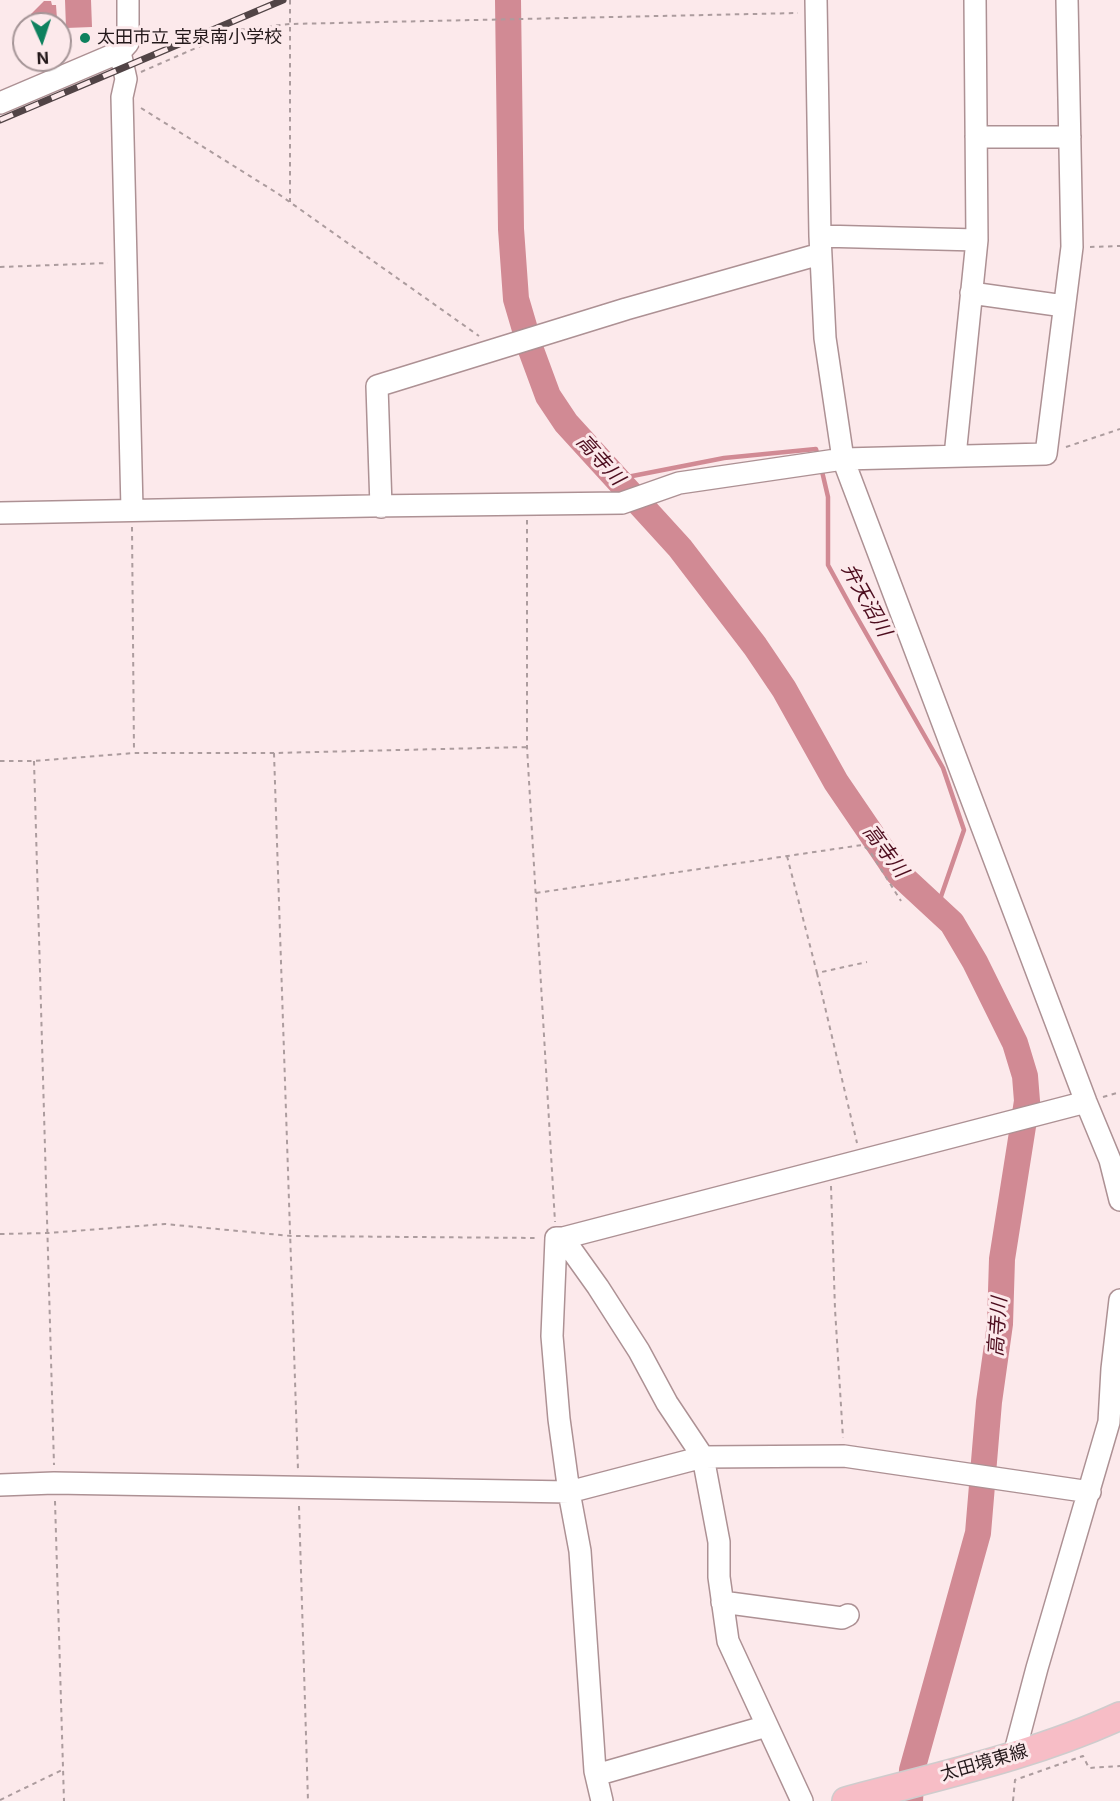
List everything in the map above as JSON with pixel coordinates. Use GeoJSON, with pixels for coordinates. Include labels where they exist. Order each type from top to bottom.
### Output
{"type":"FeatureCollection","features":[{"type":"Feature","properties":{"kind":"main road","name":"太田境東線"},"geometry":{"type":"LineString","coordinates":[[846,1801],[1014,1755],[1088,1730],[1120,1716]]}},
{"type":"Feature","properties":{"kind":"street"},"geometry":{"type":"LineString","coordinates":[[0,103],[120,52],[128,43],[128,0]]}},
{"type":"Feature","properties":{"kind":"street"},"geometry":{"type":"LineString","coordinates":[[955,456],[976,240],[975,0]]}},
{"type":"Feature","properties":{"kind":"street"},"geometry":{"type":"LineString","coordinates":[[0,513],[132,509],[622,503],[678,483],[843,459],[1046,454],[1072,247],[1067,0]]}},
{"type":"Feature","properties":{"kind":"street"},"geometry":{"type":"LineString","coordinates":[[816,7],[820,245],[825,338],[843,459],[1110,1160],[1120,1192],[1120,1200]]}},
{"type":"Feature","properties":{"kind":"street"},"geometry":{"type":"LineString","coordinates":[[120,52],[124,88],[132,509]]}},
{"type":"Feature","properties":{"kind":"street"},"geometry":{"type":"LineString","coordinates":[[976,137],[1070,137]]}},
{"type":"Feature","properties":{"kind":"street"},"geometry":{"type":"LineString","coordinates":[[381,507],[377,386],[626,309],[820,245],[976,240]]}},
{"type":"Feature","properties":{"kind":"street"},"geometry":{"type":"LineString","coordinates":[[971,293],[1065,306]]}},
{"type":"Feature","properties":{"kind":"street"},"geometry":{"type":"LineString","coordinates":[[560,1238],[1086,1102]]}},
{"type":"Feature","properties":{"kind":"street"},"geometry":{"type":"LineString","coordinates":[[560,1238],[598,1287],[639,1351],[667,1403],[703,1457],[719,1542],[719,1577],[728,1641],[802,1801]]}},
{"type":"Feature","properties":{"kind":"street"},"geometry":{"type":"LineString","coordinates":[[560,1238],[552,1336],[559,1419],[580,1560],[596,1775],[602,1801]]}},
{"type":"Feature","properties":{"kind":"street"},"geometry":{"type":"LineString","coordinates":[[1014,1755],[1109,1422],[1120,1300]]}},
{"type":"Feature","properties":{"kind":"street"},"geometry":{"type":"LineString","coordinates":[[0,1485],[54,1483],[299,1486],[569,1492],[703,1457],[844,1456],[1090,1492]]}},
{"type":"Feature","properties":{"kind":"street"},"geometry":{"type":"LineString","coordinates":[[722,1602],[842,1618],[848,1615]]}},
{"type":"Feature","properties":{"kind":"street"},"geometry":{"type":"LineString","coordinates":[[596,1775],[767,1726]]}},
{"type":"Feature","properties":{"kind":"path"},"geometry":{"type":"LineString","coordinates":[[290,0],[290,202]]}},
{"type":"Feature","properties":{"kind":"path"},"geometry":{"type":"LineString","coordinates":[[496,348],[124,88],[237,30],[290,24],[816,7]]}},
{"type":"Feature","properties":{"kind":"path"},"geometry":{"type":"LineString","coordinates":[[1072,247],[1120,246]]}},
{"type":"Feature","properties":{"kind":"path"},"geometry":{"type":"LineString","coordinates":[[0,267],[126,263]]}},
{"type":"Feature","properties":{"kind":"path"},"geometry":{"type":"LineString","coordinates":[[1046,454],[1120,429]]}},
{"type":"Feature","properties":{"kind":"path"},"geometry":{"type":"LineString","coordinates":[[0,1234],[48,1233],[165,1224],[291,1236],[560,1238],[527,747],[527,504]]}},
{"type":"Feature","properties":{"kind":"path"},"geometry":{"type":"LineString","coordinates":[[132,509],[134,753]]}},
{"type":"Feature","properties":{"kind":"path"},"geometry":{"type":"LineString","coordinates":[[0,761],[134,753],[274,753],[527,747]]}},
{"type":"Feature","properties":{"kind":"path"},"geometry":{"type":"LineString","coordinates":[[274,753],[308,1801]]}},
{"type":"Feature","properties":{"kind":"path"},"geometry":{"type":"LineString","coordinates":[[34,760],[64,1801]]}},
{"type":"Feature","properties":{"kind":"path"},"geometry":{"type":"LineString","coordinates":[[536,893],[862,844],[869,850],[901,902]]}},
{"type":"Feature","properties":{"kind":"path"},"geometry":{"type":"LineString","coordinates":[[787,856],[861,1160]]}},
{"type":"Feature","properties":{"kind":"path"},"geometry":{"type":"LineString","coordinates":[[817,973],[867,962]]}},
{"type":"Feature","properties":{"kind":"path"},"geometry":{"type":"LineString","coordinates":[[831,1168],[835,1309],[844,1456]]}},
{"type":"Feature","properties":{"kind":"path"},"geometry":{"type":"LineString","coordinates":[[1013,1801],[1015,1780],[1083,1756],[1089,1768],[1120,1766]]}},
{"type":"Feature","properties":{"kind":"path"},"geometry":{"type":"LineString","coordinates":[[0,1800],[63,1769]]}},
{"type":"Feature","properties":{"kind":"shaded area"},"geometry":{"type":"Polygon","coordinates":[[[65,0],[91,0],[92,27],[72,28],[72,12],[65,12],[65,0]]]}},
{"type":"Feature","properties":{"kind":"shaded area"},"geometry":{"type":"Polygon","coordinates":[[[44,1],[51,1],[52,5],[56,5],[56,12],[33,12],[44,1]]]}},
{"type":"Feature","properties":{"kind":"waterway","name":"高寺川"},"geometry":{"type":"LineString","coordinates":[[508,0],[511,229],[516,299],[548,396],[566,423],[680,548],[755,646],[784,689],[836,782],[898,873],[952,923],[975,962],[1015,1043],[1025,1076],[1027,1101],[1002,1259],[1000,1324],[989,1402],[978,1533],[912,1770],[910,1801]]}},
{"type":"Feature","properties":{"kind":"waterway","name":"弁天沼川"},"geometry":{"type":"LineString","coordinates":[[617,479],[724,458],[816,449],[818,456]]}},
{"type":"Feature","properties":{"kind":"waterway","name":"弁天沼川"},"geometry":{"type":"LineString","coordinates":[[821,467],[828,497],[828,565],[943,768],[964,830],[937,908]]}},
{"type":"Feature","properties":{"kind":"railway"},"geometry":{"type":"LineString","coordinates":[[0,120],[283,0]]}},
{"type":"Feature","properties":{"kind":"place","name":"太田市立 宝泉南小学校"},"geometry":{"type":"Point","coordinates":[85,38]}}]}
